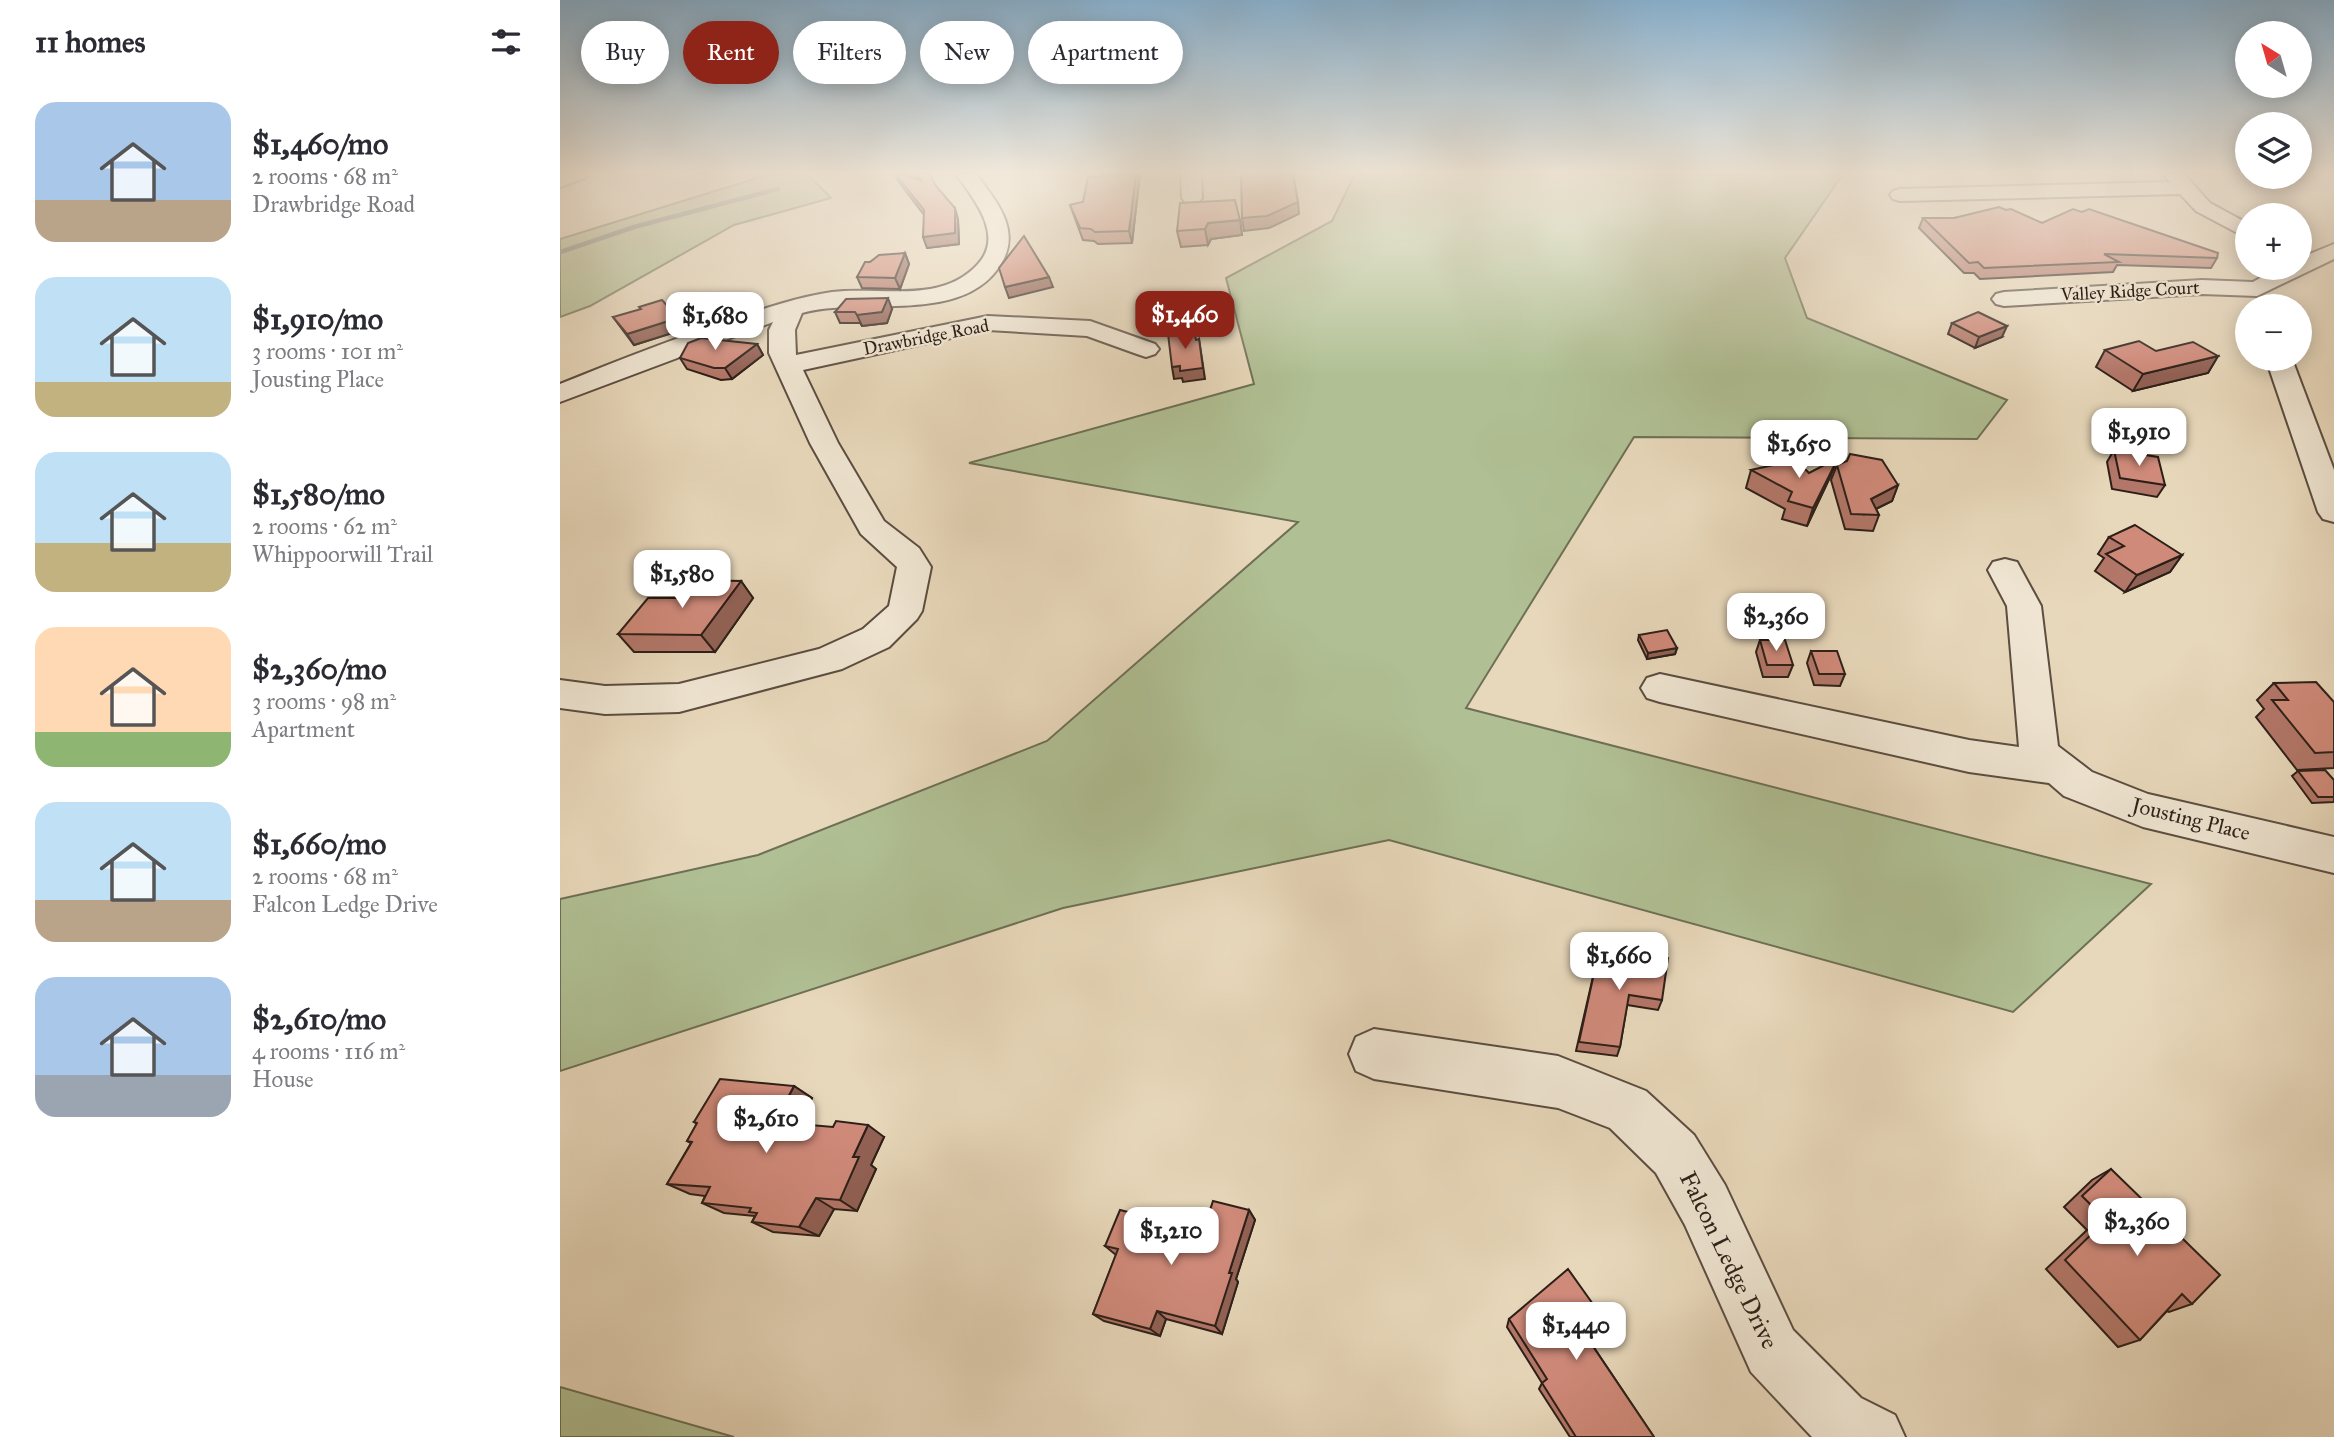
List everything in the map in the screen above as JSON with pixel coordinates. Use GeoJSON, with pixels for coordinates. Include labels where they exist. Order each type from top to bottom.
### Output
{"type":"FeatureCollection","features":[{"type":"Feature","properties":{"kind":"street"},"geometry":{"type":"LineString","coordinates":[[560,394],[696,339],[792,308],[834,299],[928,297],[957,289],[987,268],[997,252],[998,241]]}},
{"type":"Feature","properties":{"kind":"street"},"geometry":{"type":"LineString","coordinates":[[2312,249],[2334,251]]}},
{"type":"Feature","properties":{"kind":"street"},"geometry":{"type":"LineString","coordinates":[[2312,261],[2334,251]]}},
{"type":"Feature","properties":{"kind":"street","name":"Valley Ridge Court"},"geometry":{"type":"LineString","coordinates":[[2004,299],[2202,286],[2259,288]]}},
{"type":"Feature","properties":{"kind":"street"},"geometry":{"type":"LineString","coordinates":[[560,694],[604,700],[678,698],[764,679],[830,660],[876,638],[905,611],[914,567],[906,555],[872,527],[824,443],[788,365],[780,341],[792,308]]}},
{"type":"Feature","properties":{"kind":"street","name":"Drawbridge Road"},"geometry":{"type":"LineString","coordinates":[[788,365],[988,323],[1090,329],[1146,349]]}},
{"type":"Feature","properties":{"kind":"street"},"geometry":{"type":"LineString","coordinates":[[2283,371],[2334,512]]}},
{"type":"Feature","properties":{"kind":"street","name":"Jousting Place"},"geometry":{"type":"LineString","coordinates":[[2005,570],[2024,606],[2039,753],[2078,784],[2143,810],[2334,855]]}},
{"type":"Feature","properties":{"kind":"street"},"geometry":{"type":"LineString","coordinates":[[1660,688],[1969,755],[2059,768]]}},
{"type":"Feature","properties":{"kind":"street","name":"Falcon Ledge Drive"},"geometry":{"type":"LineString","coordinates":[[1374,1054],[1558,1082],[1628,1109],[1675,1154],[1705,1205],[1772,1351],[1839,1420],[1873,1437]]}},
{"type":"Feature","properties":{"kind":"green space"},"geometry":{"type":"Polygon","coordinates":[[[560,241],[705,241],[590,306],[560,317],[560,241]]]}},
{"type":"Feature","properties":{"kind":"green space"},"geometry":{"type":"Polygon","coordinates":[[[1295,241],[1797,241],[1785,258],[1807,318],[2007,400],[1977,439],[1634,437],[1466,708],[2151,884],[2013,1012],[1389,840],[1063,908],[560,1071],[560,899],[758,855],[1047,741],[1298,522],[969,463],[1254,384],[1226,278],[1295,241]]]}},
{"type":"Feature","properties":{"kind":"green space"},"geometry":{"type":"Polygon","coordinates":[[[560,1387],[734,1437],[560,1437],[560,1387]]]}},
{"type":"Feature","properties":{"kind":"building"},"geometry":{"type":"Polygon","coordinates":[[[1020,241],[1027,241],[1049,277],[1005,287],[999,268],[1020,241]]]}},
{"type":"Feature","properties":{"kind":"building"},"geometry":{"type":"Polygon","coordinates":[[[1947,241],[2183,241],[2218,253],[2217,258],[2104,254],[2119,262],[1984,268],[1978,262],[1969,263],[1947,241]]]}},
{"type":"Feature","properties":{"kind":"building"},"geometry":{"type":"Polygon","coordinates":[[[905,253],[895,278],[857,277],[865,262],[870,262],[879,255],[905,253]]]}},
{"type":"Feature","properties":{"kind":"building"},"geometry":{"type":"Polygon","coordinates":[[[888,298],[882,312],[857,315],[855,312],[835,312],[846,299],[888,298]]]}},
{"type":"Feature","properties":{"kind":"building"},"geometry":{"type":"Polygon","coordinates":[[[662,300],[678,318],[627,334],[613,317],[641,309],[639,307],[662,300]]]}},
{"type":"Feature","properties":{"kind":"building"},"geometry":{"type":"Polygon","coordinates":[[[1978,312],[2007,326],[1979,337],[1952,323],[1978,312]]]}},
{"type":"Feature","properties":{"kind":"building"},"geometry":{"type":"Polygon","coordinates":[[[1194,331],[1196,340],[1199,339],[1203,368],[1180,371],[1180,366],[1172,367],[1168,334],[1194,331]]]}},
{"type":"Feature","properties":{"kind":"building"},"geometry":{"type":"Polygon","coordinates":[[[701,338],[757,344],[725,368],[714,368],[680,358],[688,343],[701,338]]]}},
{"type":"Feature","properties":{"kind":"building"},"geometry":{"type":"Polygon","coordinates":[[[2139,341],[2156,351],[2193,342],[2218,356],[2143,374],[2105,350],[2139,341]]]}},
{"type":"Feature","properties":{"kind":"building"},"geometry":{"type":"Polygon","coordinates":[[[2114,450],[2158,457],[2165,485],[2120,478],[2114,450]]]}},
{"type":"Feature","properties":{"kind":"building"},"geometry":{"type":"Polygon","coordinates":[[[1850,454],[1882,460],[1898,485],[1871,499],[1879,515],[1851,514],[1837,465],[1847,461],[1850,454]]]}},
{"type":"Feature","properties":{"kind":"building"},"geometry":{"type":"Polygon","coordinates":[[[1838,458],[1813,508],[1788,501],[1792,492],[1751,470],[1796,460],[1809,473],[1838,458]]]}},
{"type":"Feature","properties":{"kind":"building"},"geometry":{"type":"Polygon","coordinates":[[[2135,525],[2182,555],[2137,575],[2106,554],[2124,546],[2109,537],[2135,525]]]}},
{"type":"Feature","properties":{"kind":"building"},"geometry":{"type":"Polygon","coordinates":[[[693,580],[741,581],[701,635],[618,634],[648,598],[679,598],[693,580]]]}},
{"type":"Feature","properties":{"kind":"building"},"geometry":{"type":"Polygon","coordinates":[[[1667,630],[1677,648],[1648,653],[1639,635],[1667,630]]]}},
{"type":"Feature","properties":{"kind":"building"},"geometry":{"type":"Polygon","coordinates":[[[1760,640],[1785,640],[1793,665],[1767,665],[1760,640]]]}},
{"type":"Feature","properties":{"kind":"building"},"geometry":{"type":"Polygon","coordinates":[[[1811,651],[1837,651],[1845,674],[1819,674],[1811,651]]]}},
{"type":"Feature","properties":{"kind":"building"},"geometry":{"type":"Polygon","coordinates":[[[2316,682],[2334,702],[2334,752],[2315,753],[2272,700],[2288,700],[2274,683],[2316,682]]]}},
{"type":"Feature","properties":{"kind":"building"},"geometry":{"type":"Polygon","coordinates":[[[2325,770],[2334,780],[2334,797],[2318,797],[2298,771],[2325,770]]]}},
{"type":"Feature","properties":{"kind":"building"},"geometry":{"type":"Polygon","coordinates":[[[1600,946],[1668,958],[1662,1000],[1629,995],[1620,1047],[1579,1042],[1600,946]]]}},
{"type":"Feature","properties":{"kind":"building"},"geometry":{"type":"Polygon","coordinates":[[[720,1079],[794,1086],[775,1122],[833,1127],[836,1121],[868,1125],[853,1157],[859,1157],[840,1200],[816,1198],[799,1227],[752,1222],[757,1213],[749,1212],[751,1208],[702,1203],[710,1187],[667,1184],[692,1142],[687,1141],[697,1123],[694,1122],[720,1079]]]}},
{"type":"Feature","properties":{"kind":"building"},"geometry":{"type":"Polygon","coordinates":[[[2111,1169],[2220,1275],[2192,1304],[2182,1294],[2140,1340],[2065,1260],[2106,1220],[2082,1196],[2111,1169]]]}},
{"type":"Feature","properties":{"kind":"building"},"geometry":{"type":"Polygon","coordinates":[[[1213,1201],[1249,1210],[1215,1326],[1157,1311],[1150,1329],[1093,1314],[1118,1249],[1105,1246],[1120,1210],[1203,1231],[1213,1201]]]}},
{"type":"Feature","properties":{"kind":"building"},"geometry":{"type":"Polygon","coordinates":[[[1568,1269],[1610,1328],[1592,1345],[1654,1437],[1576,1437],[1542,1383],[1547,1379],[1509,1319],[1568,1269]]]}},
{"type":"Feature","properties":{"kind":"waterway"},"geometry":{"type":"LineString","coordinates":[[560,252],[592,241]]}}]}
